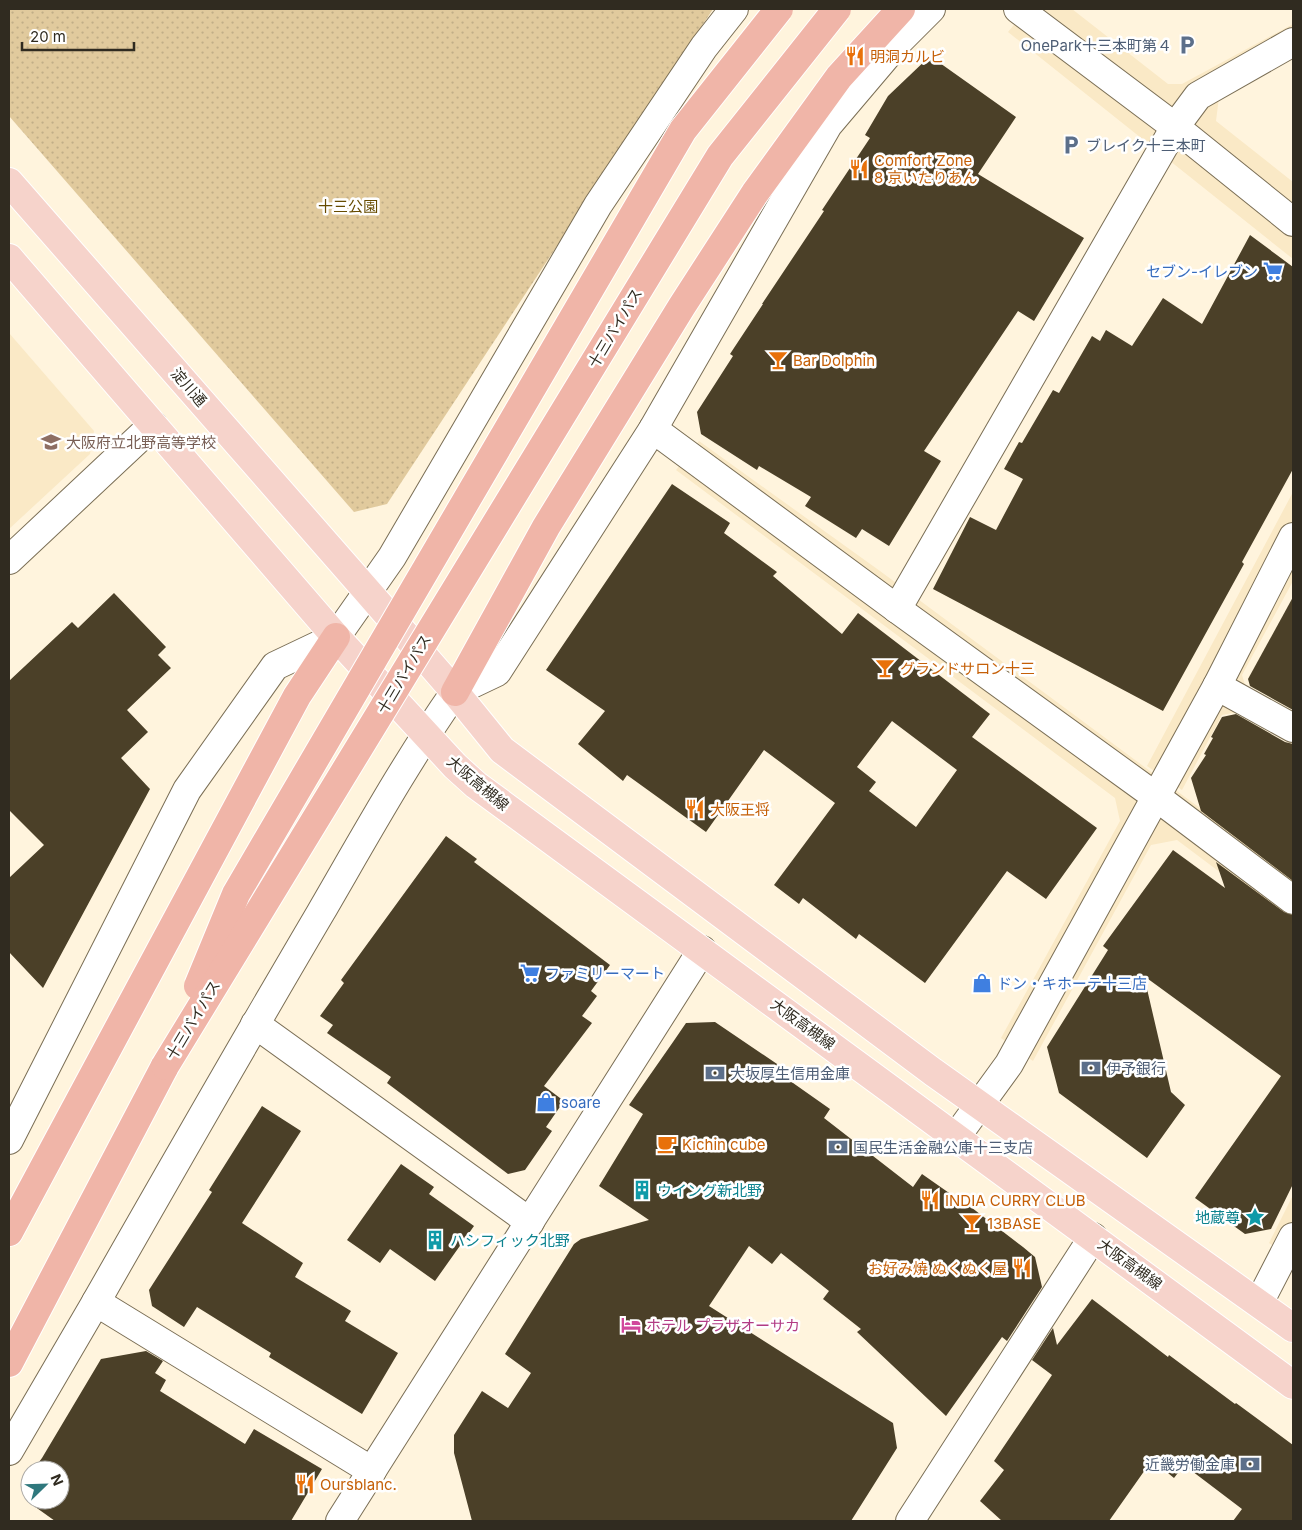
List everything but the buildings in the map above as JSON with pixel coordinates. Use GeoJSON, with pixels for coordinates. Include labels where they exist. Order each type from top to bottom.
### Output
{"type":"FeatureCollection","features":[{"type":"Feature","properties":{"kind":"highway"},"geometry":{"type":"LineString","coordinates":[[165,1066],[236,894],[684,130],[779,9]]}},
{"type":"Feature","properties":{"kind":"highway","name":"十三バイパス"},"geometry":{"type":"LineString","coordinates":[[9,1363],[165,1066],[720,156],[837,9]]}},
{"type":"Feature","properties":{"kind":"highway"},"geometry":{"type":"LineString","coordinates":[[455,692],[546,527],[682,306],[755,193],[839,77],[901,9]]}},
{"type":"Feature","properties":{"kind":"highway"},"geometry":{"type":"LineString","coordinates":[[9,1232],[297,696],[336,637]]}},
{"type":"Feature","properties":{"kind":"main road","name":"淀川通"},"geometry":{"type":"LineString","coordinates":[[9,182],[368,592]]}},
{"type":"Feature","properties":{"kind":"main road"},"geometry":{"type":"LineString","coordinates":[[9,258],[336,637]]}},
{"type":"Feature","properties":{"kind":"main road"},"geometry":{"type":"LineString","coordinates":[[368,592],[455,692],[502,750],[979,1105],[1293,1328]]}},
{"type":"Feature","properties":{"kind":"main road","name":"大阪高槻線"},"geometry":{"type":"LineString","coordinates":[[336,637],[455,766],[484,792],[1293,1385]]}},
{"type":"Feature","properties":{"kind":"street"},"geometry":{"type":"LineString","coordinates":[[9,1140],[187,790],[275,666],[336,637],[368,592],[392,557],[598,205],[704,48],[734,9]]}},
{"type":"Feature","properties":{"kind":"street"},"geometry":{"type":"LineString","coordinates":[[9,1451],[255,1024],[426,734],[455,692],[497,672],[654,429],[828,125],[900,40],[931,9]]}},
{"type":"Feature","properties":{"kind":"street"},"geometry":{"type":"LineString","coordinates":[[1018,9],[1175,126],[1293,222]]}},
{"type":"Feature","properties":{"kind":"street"},"geometry":{"type":"LineString","coordinates":[[897,609],[1175,126],[1198,96],[1293,42]]}},
{"type":"Feature","properties":{"kind":"street"},"geometry":{"type":"LineString","coordinates":[[9,560],[153,426]]}},
{"type":"Feature","properties":{"kind":"street"},"geometry":{"type":"LineString","coordinates":[[654,429],[897,609],[1156,796],[1293,900]]}},
{"type":"Feature","properties":{"kind":"street"},"geometry":{"type":"LineString","coordinates":[[956,1137],[1009,1064],[1217,686],[1293,537]]}},
{"type":"Feature","properties":{"kind":"street"},"geometry":{"type":"LineString","coordinates":[[1217,686],[1293,728]]}},
{"type":"Feature","properties":{"kind":"street"},"geometry":{"type":"LineString","coordinates":[[340,1521],[702,950]]}},
{"type":"Feature","properties":{"kind":"street"},"geometry":{"type":"LineString","coordinates":[[255,1024],[530,1222]]}},
{"type":"Feature","properties":{"kind":"street"},"geometry":{"type":"LineString","coordinates":[[919,1518],[1093,1237]]}},
{"type":"Feature","properties":{"kind":"street"},"geometry":{"type":"LineString","coordinates":[[1259,1303],[1293,1237]]}},
{"type":"Feature","properties":{"kind":"street"},"geometry":{"type":"LineString","coordinates":[[96,1302],[372,1471]]}},
{"type":"Feature","properties":{"kind":"shaded area"},"geometry":{"type":"Polygon","coordinates":[[[1027,9],[1072,9],[1168,84],[1182,84],[1293,24],[1293,58],[1219,97],[1216,121],[1293,182],[1293,259],[1008,32],[1027,9]]]}},
{"type":"Feature","properties":{"kind":"shaded area","name":"大阪府立北野高等学校"},"geometry":{"type":"Polygon","coordinates":[[[9,333],[94,431],[90,454],[9,529],[9,333]]]}},
{"type":"Feature","properties":{"kind":"shaded area"},"geometry":{"type":"Polygon","coordinates":[[[699,441],[880,571],[1293,877],[1293,927],[1177,840],[1151,845],[1033,1061],[1001,1038],[1120,821],[1115,798],[676,470],[699,441]]]}},
{"type":"Feature","properties":{"kind":"shaded area"},"geometry":{"type":"Polygon","coordinates":[[[1293,492],[1293,581],[1242,675],[1247,691],[1293,715],[1293,743],[1291,744],[1238,712],[1222,715],[1182,790],[1147,766],[1293,492]]]}},
{"type":"Feature","properties":{"kind":"shaded area"},"geometry":{"type":"Polygon","coordinates":[[[1293,1195],[1293,1258],[1269,1243],[1293,1195]]]}},
{"type":"Feature","properties":{"kind":"green space","name":"十三公園"},"geometry":{"type":"Polygon","coordinates":[[[9,9],[713,9],[387,504],[354,512],[9,116],[9,9]]]}},
{"type":"Feature","properties":{"kind":"place","name":"OnePark十三本町第４"},"geometry":{"type":"Point","coordinates":[1187,45]}},
{"type":"Feature","properties":{"kind":"place","name":"明洞カルビ"},"geometry":{"type":"Point","coordinates":[855,56]}},
{"type":"Feature","properties":{"kind":"place","name":"ブレイク十三本町"},"geometry":{"type":"Point","coordinates":[1071,145]}},
{"type":"Feature","properties":{"kind":"place","name":"Comfort Zone 8 京いたりあん"},"geometry":{"type":"Point","coordinates":[859,169]}},
{"type":"Feature","properties":{"kind":"place","name":"セブン-イレブン"},"geometry":{"type":"Point","coordinates":[1273,271]}},
{"type":"Feature","properties":{"kind":"place","name":"Bar Dolphin"},"geometry":{"type":"Point","coordinates":[778,360]}},
{"type":"Feature","properties":{"kind":"place","name":"大阪府立北野高等学校"},"geometry":{"type":"Point","coordinates":[51,442]}},
{"type":"Feature","properties":{"kind":"place","name":"グランドサロン十三"},"geometry":{"type":"Point","coordinates":[885,668]}},
{"type":"Feature","properties":{"kind":"place","name":"大阪王将"},"geometry":{"type":"Point","coordinates":[695,809]}},
{"type":"Feature","properties":{"kind":"place","name":"ファミリーマート"},"geometry":{"type":"Point","coordinates":[530,973]}},
{"type":"Feature","properties":{"kind":"place","name":"ドン・キホーテ十三店"},"geometry":{"type":"Point","coordinates":[982,983]}},
{"type":"Feature","properties":{"kind":"place","name":"伊予銀行"},"geometry":{"type":"Point","coordinates":[1091,1068]}},
{"type":"Feature","properties":{"kind":"place","name":"大坂厚生信用金庫"},"geometry":{"type":"Point","coordinates":[715,1073]}},
{"type":"Feature","properties":{"kind":"place","name":"soare"},"geometry":{"type":"Point","coordinates":[546,1102]}},
{"type":"Feature","properties":{"kind":"place","name":"Kichin cube"},"geometry":{"type":"Point","coordinates":[667,1144]}},
{"type":"Feature","properties":{"kind":"place","name":"国民生活金融公庫十三支店"},"geometry":{"type":"Point","coordinates":[838,1147]}},
{"type":"Feature","properties":{"kind":"place","name":"ウイング新北野"},"geometry":{"type":"Point","coordinates":[642,1190]}},
{"type":"Feature","properties":{"kind":"place","name":"INDIA CURRY CLUB"},"geometry":{"type":"Point","coordinates":[930,1200]}},
{"type":"Feature","properties":{"kind":"place","name":"地蔵尊"},"geometry":{"type":"Point","coordinates":[1255,1217]}},
{"type":"Feature","properties":{"kind":"place","name":"13BASE"},"geometry":{"type":"Point","coordinates":[972,1223]}},
{"type":"Feature","properties":{"kind":"place","name":"ハシフィック北野"},"geometry":{"type":"Point","coordinates":[435,1240]}},
{"type":"Feature","properties":{"kind":"place","name":"お好み焼 ぬくぬく屋"},"geometry":{"type":"Point","coordinates":[1022,1268]}},
{"type":"Feature","properties":{"kind":"place","name":"ホテル プラザオーサカ"},"geometry":{"type":"Point","coordinates":[631,1325]}},
{"type":"Feature","properties":{"kind":"place","name":"近畿労働金庫"},"geometry":{"type":"Point","coordinates":[1250,1464]}},
{"type":"Feature","properties":{"kind":"place","name":"Oursblanc."},"geometry":{"type":"Point","coordinates":[305,1484]}}]}
